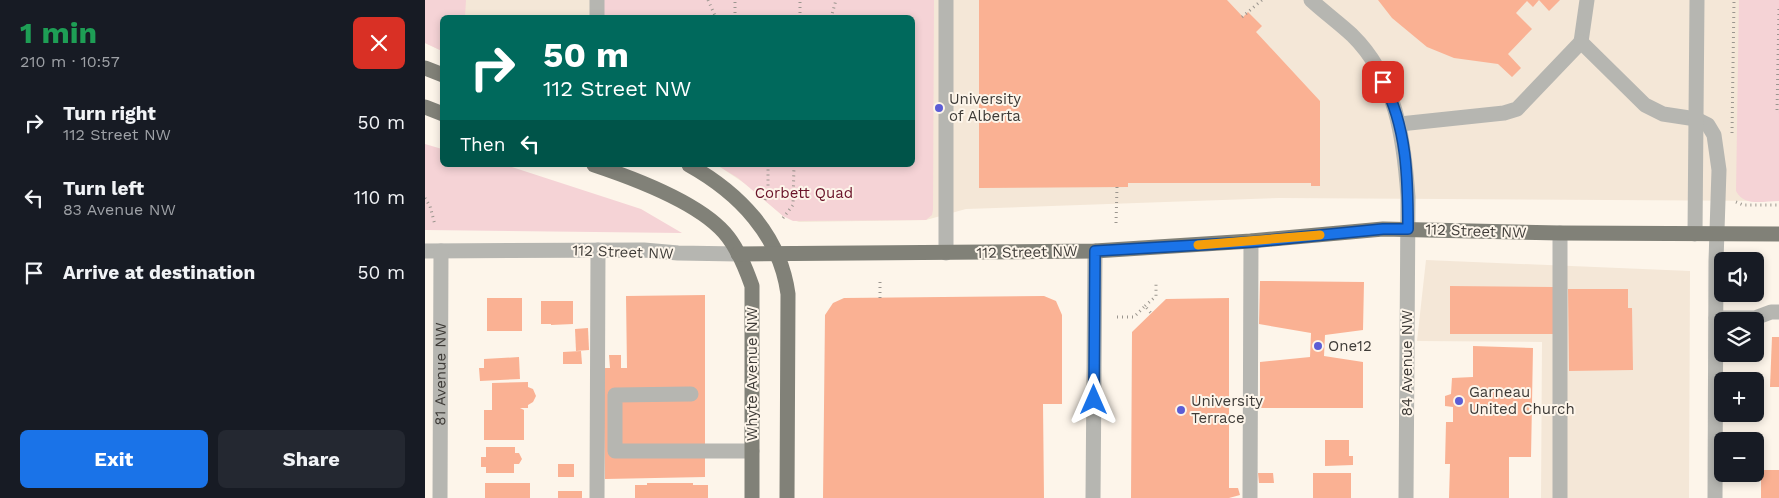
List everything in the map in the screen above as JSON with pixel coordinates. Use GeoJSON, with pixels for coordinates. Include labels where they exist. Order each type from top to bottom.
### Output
{"type":"FeatureCollection","features":[{"type":"Feature","properties":{"kind":"main road"},"geometry":{"type":"LineString","coordinates":[[425,68],[440,75]]}},
{"type":"Feature","properties":{"kind":"main road"},"geometry":{"type":"LineString","coordinates":[[425,107],[440,113]]}},
{"type":"Feature","properties":{"kind":"main road","name":"Whyte Avenue NW"},"geometry":{"type":"LineString","coordinates":[[599,167],[648,184],[681,201],[718,226],[728,237],[738,254],[752,286],[752,498]]}},
{"type":"Feature","properties":{"kind":"main road"},"geometry":{"type":"LineString","coordinates":[[692,167],[726,188],[751,212],[768,236],[776,253],[788,294],[787,498]]}},
{"type":"Feature","properties":{"kind":"main road","name":"112 Street NW"},"geometry":{"type":"LineString","coordinates":[[738,254],[1095,251],[1251,242],[1383,229],[1560,234],[1779,234]]}},
{"type":"Feature","properties":{"kind":"street"},"geometry":{"type":"LineString","coordinates":[[597,0],[597,15]]}},
{"type":"Feature","properties":{"kind":"street"},"geometry":{"type":"LineString","coordinates":[[946,0],[946,253]]}},
{"type":"Feature","properties":{"kind":"street","name":"84 Avenue NW"},"geometry":{"type":"LineString","coordinates":[[1311,0],[1353,36],[1375,67],[1391,96],[1405,153],[1408,229],[1406,498]]}},
{"type":"Feature","properties":{"kind":"street"},"geometry":{"type":"LineString","coordinates":[[1399,124],[1517,110],[1581,42],[1587,0]]}},
{"type":"Feature","properties":{"kind":"street"},"geometry":{"type":"LineString","coordinates":[[1695,234],[1697,0]]}},
{"type":"Feature","properties":{"kind":"street"},"geometry":{"type":"LineString","coordinates":[[1581,42],[1645,105],[1663,114],[1696,119],[1708,125],[1714,135],[1719,170],[1716,312]]}},
{"type":"Feature","properties":{"kind":"street"},"geometry":{"type":"LineString","coordinates":[[1560,234],[1560,498]]}},
{"type":"Feature","properties":{"kind":"street"},"geometry":{"type":"LineString","coordinates":[[1250,498],[1251,242]]}},
{"type":"Feature","properties":{"kind":"street"},"geometry":{"type":"LineString","coordinates":[[597,498],[598,250]]}},
{"type":"Feature","properties":{"kind":"street","name":"112 Street NW"},"geometry":{"type":"LineString","coordinates":[[425,251],[598,250],[738,254]]}},
{"type":"Feature","properties":{"kind":"street","name":"81 Avenue NW"},"geometry":{"type":"LineString","coordinates":[[440,498],[441,251]]}},
{"type":"Feature","properties":{"kind":"street"},"geometry":{"type":"LineString","coordinates":[[1093,498],[1095,251]]}},
{"type":"Feature","properties":{"kind":"street"},"geometry":{"type":"LineString","coordinates":[[1764,315],[1779,312]]}},
{"type":"Feature","properties":{"kind":"street"},"geometry":{"type":"LineString","coordinates":[[1715,498],[1716,362]]}},
{"type":"Feature","properties":{"kind":"street"},"geometry":{"type":"LineString","coordinates":[[691,394],[615,395],[615,451],[752,451]]}},
{"type":"Feature","properties":{"kind":"path"},"geometry":{"type":"LineString","coordinates":[[708,0],[715,15]]}},
{"type":"Feature","properties":{"kind":"path"},"geometry":{"type":"LineString","coordinates":[[735,0],[735,15]]}},
{"type":"Feature","properties":{"kind":"path"},"geometry":{"type":"LineString","coordinates":[[800,0],[800,15]]}},
{"type":"Feature","properties":{"kind":"path"},"geometry":{"type":"LineString","coordinates":[[832,15],[836,0]]}},
{"type":"Feature","properties":{"kind":"path"},"geometry":{"type":"LineString","coordinates":[[1242,17],[1262,0]]}},
{"type":"Feature","properties":{"kind":"path"},"geometry":{"type":"LineString","coordinates":[[1732,141],[1734,0]]}},
{"type":"Feature","properties":{"kind":"path"},"geometry":{"type":"LineString","coordinates":[[1779,9],[1777,112],[1779,112]]}},
{"type":"Feature","properties":{"kind":"path"},"geometry":{"type":"LineString","coordinates":[[765,200],[768,191],[768,167]]}},
{"type":"Feature","properties":{"kind":"path"},"geometry":{"type":"LineString","coordinates":[[783,218],[793,205],[794,167]]}},
{"type":"Feature","properties":{"kind":"path"},"geometry":{"type":"LineString","coordinates":[[1116,223],[1117,187]]}},
{"type":"Feature","properties":{"kind":"path"},"geometry":{"type":"LineString","coordinates":[[425,198],[432,213],[435,226]]}},
{"type":"Feature","properties":{"kind":"path"},"geometry":{"type":"LineString","coordinates":[[1735,198],[1736,203],[1743,205],[1779,205]]}},
{"type":"Feature","properties":{"kind":"path"},"geometry":{"type":"LineString","coordinates":[[1117,317],[1134,317],[1156,296],[1156,281]]}},
{"type":"Feature","properties":{"kind":"path"},"geometry":{"type":"LineString","coordinates":[[880,282],[880,298]]}},
{"type":"Feature","properties":{"kind":"path"},"geometry":{"type":"LineString","coordinates":[[1145,306],[1151,313]]}},
{"type":"Feature","properties":{"kind":"shaded area"},"geometry":{"type":"Polygon","coordinates":[[[425,0],[1779,0],[1779,201],[1279,198],[966,209],[926,220],[799,222],[783,216],[750,187],[720,167],[915,167],[915,15],[440,15],[440,50],[425,43],[425,0]]]}},
{"type":"Feature","properties":{"kind":"shaded area"},"geometry":{"type":"Polygon","coordinates":[[[1426,260],[1690,271],[1689,498],[1541,498],[1542,342],[1417,341],[1426,260]]]}},
{"type":"Feature","properties":{"kind":"green space"},"geometry":{"type":"Polygon","coordinates":[[[425,0],[466,0],[465,15],[440,15],[440,50],[425,43],[425,0]]]}},
{"type":"Feature","properties":{"kind":"green space","name":"Corbett Quad"},"geometry":{"type":"Polygon","coordinates":[[[603,0],[934,0],[932,215],[926,220],[793,221],[783,216],[738,178],[720,167],[915,167],[915,15],[604,15],[603,0]]]}},
{"type":"Feature","properties":{"kind":"green space"},"geometry":{"type":"Polygon","coordinates":[[[1739,0],[1779,0],[1779,201],[1749,201],[1739,196],[1736,191],[1739,0]]]}},
{"type":"Feature","properties":{"kind":"green space"},"geometry":{"type":"Polygon","coordinates":[[[425,144],[440,148],[440,167],[512,167],[641,209],[682,233],[425,230],[425,144]]]}},
{"type":"Feature","properties":{"kind":"building"},"geometry":{"type":"Polygon","coordinates":[[[979,0],[1227,0],[1243,17],[1248,12],[1262,26],[1256,32],[1320,101],[1320,186],[1311,186],[1311,183],[1128,183],[1128,187],[979,188],[979,0]]]}},
{"type":"Feature","properties":{"kind":"building"},"geometry":{"type":"Polygon","coordinates":[[[1378,0],[1539,0],[1533,7],[1527,1],[1516,13],[1532,29],[1508,54],[1521,68],[1512,77],[1498,64],[1454,58],[1427,47],[1392,18],[1378,0]]]}},
{"type":"Feature","properties":{"kind":"building"},"geometry":{"type":"Polygon","coordinates":[[[1539,0],[1560,0],[1549,11],[1539,0]]]}},
{"type":"Feature","properties":{"kind":"building","name":"One12"},"geometry":{"type":"Polygon","coordinates":[[[1260,281],[1364,282],[1363,330],[1325,335],[1324,356],[1363,362],[1363,408],[1260,408],[1260,362],[1310,357],[1311,333],[1259,324],[1260,281]]]}},
{"type":"Feature","properties":{"kind":"building"},"geometry":{"type":"Polygon","coordinates":[[[1450,286],[1553,287],[1553,334],[1450,334],[1450,286]]]}},
{"type":"Feature","properties":{"kind":"building"},"geometry":{"type":"Polygon","coordinates":[[[1568,289],[1628,289],[1628,308],[1632,308],[1633,370],[1569,371],[1568,289]]]}},
{"type":"Feature","properties":{"kind":"building"},"geometry":{"type":"Polygon","coordinates":[[[705,295],[705,477],[605,479],[603,368],[610,368],[609,355],[621,355],[621,368],[627,368],[626,296],[705,295]]]}},
{"type":"Feature","properties":{"kind":"building"},"geometry":{"type":"Polygon","coordinates":[[[1044,296],[1056,301],[1062,315],[1062,404],[1043,404],[1044,498],[823,498],[825,315],[833,303],[844,298],[1044,296]]]}},
{"type":"Feature","properties":{"kind":"building"},"geometry":{"type":"Polygon","coordinates":[[[487,298],[522,298],[522,331],[487,331],[487,298]]]}},
{"type":"Feature","properties":{"kind":"building","name":"University Terrace"},"geometry":{"type":"Polygon","coordinates":[[[1229,298],[1229,488],[1238,488],[1240,495],[1229,498],[1131,498],[1132,332],[1166,299],[1229,298]]]}},
{"type":"Feature","properties":{"kind":"building"},"geometry":{"type":"Polygon","coordinates":[[[541,301],[573,301],[573,324],[541,324],[541,301]]]}},
{"type":"Feature","properties":{"kind":"building"},"geometry":{"type":"Polygon","coordinates":[[[588,328],[589,350],[576,351],[575,329],[588,328]]]}},
{"type":"Feature","properties":{"kind":"building"},"geometry":{"type":"Polygon","coordinates":[[[1772,337],[1779,337],[1779,387],[1770,387],[1772,337]]]}},
{"type":"Feature","properties":{"kind":"building"},"geometry":{"type":"Polygon","coordinates":[[[1473,346],[1533,348],[1531,457],[1509,457],[1509,498],[1449,498],[1450,464],[1445,464],[1446,422],[1453,422],[1453,407],[1445,406],[1445,396],[1451,394],[1452,378],[1473,377],[1473,346]]]}},
{"type":"Feature","properties":{"kind":"building"},"geometry":{"type":"Polygon","coordinates":[[[581,351],[582,364],[563,364],[563,352],[581,351]]]}},
{"type":"Feature","properties":{"kind":"building"},"geometry":{"type":"Polygon","coordinates":[[[519,357],[520,379],[480,381],[479,368],[484,368],[484,359],[519,357]]]}},
{"type":"Feature","properties":{"kind":"building"},"geometry":{"type":"Polygon","coordinates":[[[528,382],[528,387],[533,389],[536,396],[533,402],[528,405],[528,408],[520,408],[524,410],[524,440],[484,440],[484,410],[492,410],[492,383],[528,382]]]}},
{"type":"Feature","properties":{"kind":"building"},"geometry":{"type":"Polygon","coordinates":[[[1325,440],[1349,440],[1349,456],[1353,456],[1353,465],[1325,466],[1325,440]]]}},
{"type":"Feature","properties":{"kind":"building"},"geometry":{"type":"Polygon","coordinates":[[[486,447],[515,447],[515,453],[519,453],[522,459],[519,464],[514,464],[514,473],[486,473],[486,467],[481,467],[481,457],[486,457],[486,447]]]}},
{"type":"Feature","properties":{"kind":"building"},"geometry":{"type":"Polygon","coordinates":[[[558,464],[574,464],[574,477],[558,477],[558,464]]]}},
{"type":"Feature","properties":{"kind":"building"},"geometry":{"type":"Polygon","coordinates":[[[1764,470],[1779,470],[1779,498],[1761,498],[1761,482],[1764,482],[1764,470]]]}},
{"type":"Feature","properties":{"kind":"building"},"geometry":{"type":"Polygon","coordinates":[[[1258,473],[1273,473],[1274,483],[1259,483],[1258,473]]]}},
{"type":"Feature","properties":{"kind":"building"},"geometry":{"type":"Polygon","coordinates":[[[1313,473],[1351,473],[1351,498],[1313,498],[1313,473]]]}},
{"type":"Feature","properties":{"kind":"building"},"geometry":{"type":"Polygon","coordinates":[[[485,483],[530,483],[530,498],[485,498],[485,483]]]}},
{"type":"Feature","properties":{"kind":"building"},"geometry":{"type":"Polygon","coordinates":[[[647,483],[693,483],[693,485],[708,485],[708,498],[635,498],[635,485],[647,485],[647,483]]]}},
{"type":"Feature","properties":{"kind":"building"},"geometry":{"type":"Polygon","coordinates":[[[558,491],[582,491],[582,498],[558,498],[558,491]]]}},
{"type":"Feature","properties":{"kind":"slow traffic"},"geometry":{"type":"LineString","coordinates":[[1198,245],[1320,235]]}},
{"type":"Feature","properties":{"kind":"place","name":"University of Alberta"},"geometry":{"type":"Point","coordinates":[939,108]}},
{"type":"Feature","properties":{"kind":"place","name":"One12"},"geometry":{"type":"Point","coordinates":[1318,346]}},
{"type":"Feature","properties":{"kind":"place","name":"Garneau United Church"},"geometry":{"type":"Point","coordinates":[1459,401]}},
{"type":"Feature","properties":{"kind":"place","name":"University Terrace"},"geometry":{"type":"Point","coordinates":[1181,410]}},
{"type":"Feature","properties":{"kind":"route"},"geometry":{"type":"LineString","coordinates":[[1094,400],[1095,251],[1251,242],[1383,229],[1408,229],[1405,153],[1391,96],[1383,82]]}}]}
